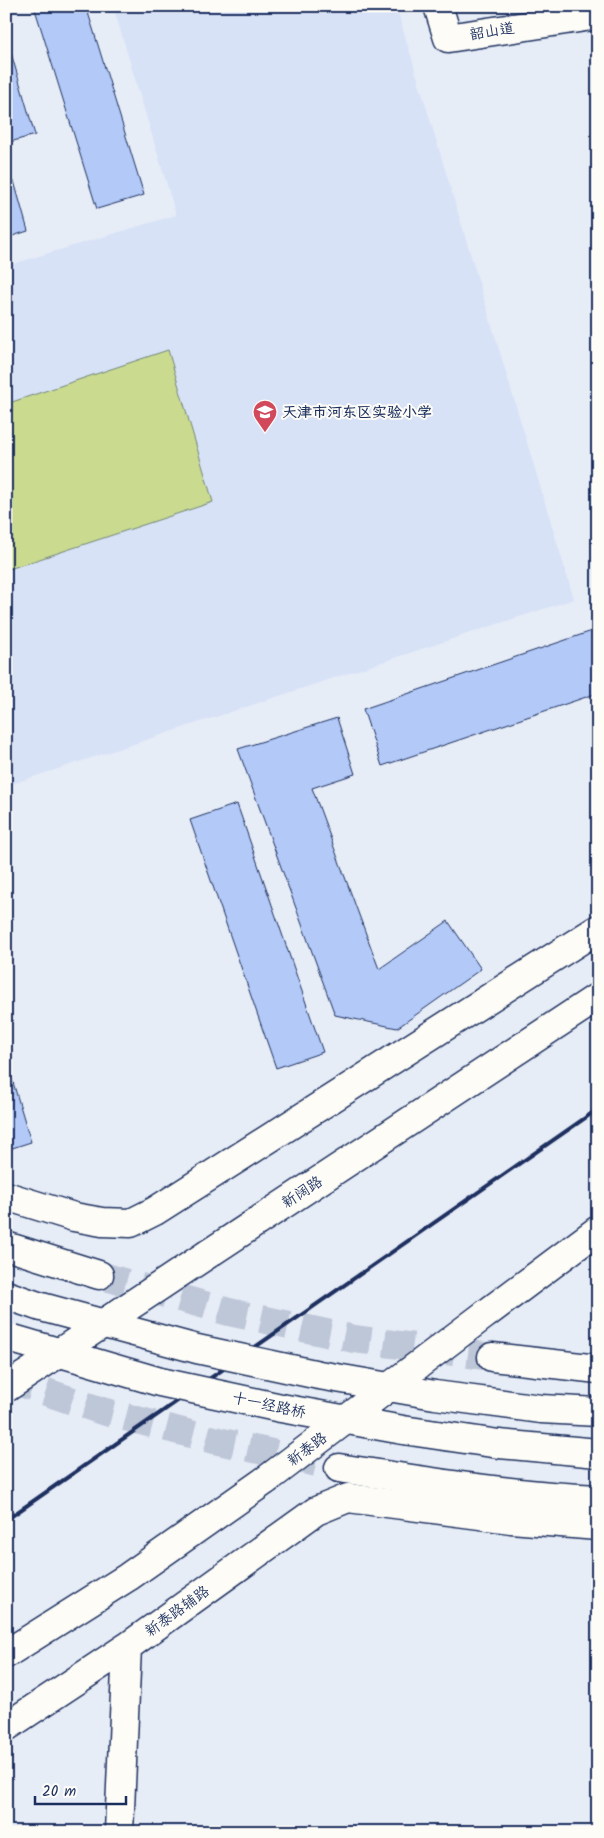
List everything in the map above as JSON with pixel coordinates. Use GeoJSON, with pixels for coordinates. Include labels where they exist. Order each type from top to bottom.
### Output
{"type":"FeatureCollection","features":[{"type":"Feature","properties":{"kind":"main road","name":"韶山道"},"geometry":{"type":"LineString","coordinates":[[438,6],[448,38],[598,15]]}},
{"type":"Feature","properties":{"kind":"main road"},"geometry":{"type":"LineString","coordinates":[[6,1196],[74,1217],[102,1222],[131,1223],[155,1211],[598,928]]}},
{"type":"Feature","properties":{"kind":"main road","name":"新阔路"},"geometry":{"type":"LineString","coordinates":[[6,1388],[598,997]]}},
{"type":"Feature","properties":{"kind":"main road","name":"新泰路"},"geometry":{"type":"LineString","coordinates":[[6,1654],[128,1577],[266,1480],[598,1230]]}},
{"type":"Feature","properties":{"kind":"main road"},"geometry":{"type":"LineString","coordinates":[[6,1246],[99,1275]]}},
{"type":"Feature","properties":{"kind":"main road"},"geometry":{"type":"LineString","coordinates":[[6,1295],[38,1306],[197,1349],[320,1375],[435,1395],[541,1409],[598,1412]]}},
{"type":"Feature","properties":{"kind":"main road","name":"十一经路桥"},"geometry":{"type":"LineString","coordinates":[[6,1337],[160,1382],[281,1408],[403,1430],[499,1444],[598,1453]]}},
{"type":"Feature","properties":{"kind":"main road"},"geometry":{"type":"LineString","coordinates":[[492,1357],[598,1369]]}},
{"type":"Feature","properties":{"kind":"main road"},"geometry":{"type":"LineString","coordinates":[[339,1468],[470,1488],[598,1500]]}},
{"type":"Feature","properties":{"kind":"main road","name":"新泰路辅路"},"geometry":{"type":"LineString","coordinates":[[6,1727],[127,1646],[316,1510],[348,1498],[501,1518],[598,1526]]}},
{"type":"Feature","properties":{"kind":"main road"},"geometry":{"type":"LineString","coordinates":[[119,1832],[127,1646]]}},
{"type":"Feature","properties":{"kind":"shaded area","name":"天津市河东区实验小学"},"geometry":{"type":"Polygon","coordinates":[[[113,6],[396,6],[574,599],[6,786],[6,266],[176,215],[113,6]]]}},
{"type":"Feature","properties":{"kind":"green space"},"geometry":{"type":"Polygon","coordinates":[[[168,350],[213,502],[6,570],[6,404],[168,350]]]}},
{"type":"Feature","properties":{"kind":"building"},"geometry":{"type":"Polygon","coordinates":[[[34,6],[86,6],[144,195],[97,209],[34,6]]]}},
{"type":"Feature","properties":{"kind":"building"},"geometry":{"type":"Polygon","coordinates":[[[6,36],[35,135],[6,143],[6,36]]]}},
{"type":"Feature","properties":{"kind":"building"},"geometry":{"type":"Polygon","coordinates":[[[14,181],[28,231],[6,238],[6,183],[14,181]]]}},
{"type":"Feature","properties":{"kind":"building"},"geometry":{"type":"Polygon","coordinates":[[[598,629],[598,693],[382,766],[363,709],[598,629]]]}},
{"type":"Feature","properties":{"kind":"building"},"geometry":{"type":"Polygon","coordinates":[[[337,718],[355,774],[312,788],[379,969],[448,921],[481,969],[397,1028],[335,1015],[238,749],[337,718]]]}},
{"type":"Feature","properties":{"kind":"building"},"geometry":{"type":"Polygon","coordinates":[[[237,804],[323,1052],[276,1068],[190,820],[237,804]]]}},
{"type":"Feature","properties":{"kind":"building"},"geometry":{"type":"Polygon","coordinates":[[[6,1059],[31,1142],[6,1150],[6,1059]]]}},
{"type":"Feature","properties":{"kind":"tunnel"},"geometry":{"type":"LineString","coordinates":[[99,1275],[229,1312],[354,1339],[492,1357]]}},
{"type":"Feature","properties":{"kind":"tunnel"},"geometry":{"type":"LineString","coordinates":[[6,1378],[102,1411],[214,1440],[339,1468]]}},
{"type":"Feature","properties":{"kind":"railway"},"geometry":{"type":"LineString","coordinates":[[6,1520],[598,1109]]}},
{"type":"Feature","properties":{"kind":"place","name":"天津市河东区实验小学"},"geometry":{"type":"Point","coordinates":[265,433]}}]}
